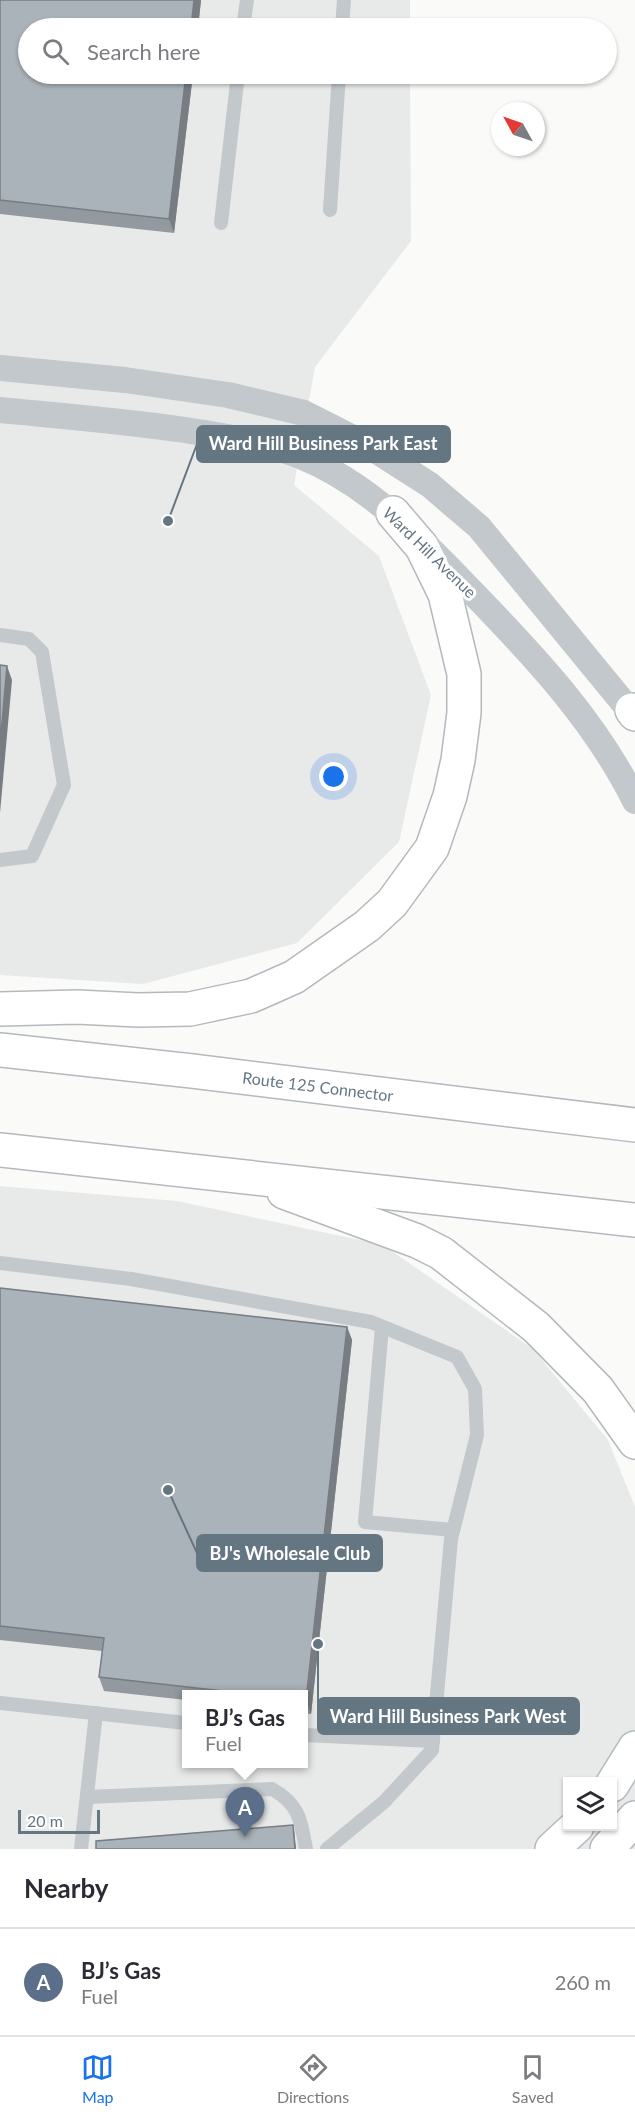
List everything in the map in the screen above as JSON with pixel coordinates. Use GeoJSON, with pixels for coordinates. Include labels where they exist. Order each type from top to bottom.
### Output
{"type":"FeatureCollection","features":[{"type":"Feature","properties":{"kind":"main road"},"geometry":{"type":"LineString","coordinates":[[0,1009],[190,1009],[251,996],[294,977],[367,926],[392,903],[432,848],[450,796],[459,760],[464,684],[459,645],[445,594],[422,547],[393,513]]}},
{"type":"Feature","properties":{"kind":"main road","name":"Route 125 Connector"},"geometry":{"type":"LineString","coordinates":[[0,1050],[635,1125]]}},
{"type":"Feature","properties":{"kind":"main road"},"geometry":{"type":"LineString","coordinates":[[0,1150],[635,1220]]}},
{"type":"Feature","properties":{"kind":"main road"},"geometry":{"type":"LineString","coordinates":[[249,1177],[321,1207],[408,1237],[441,1253],[536,1327],[598,1390],[635,1442]]}},
{"type":"Feature","properties":{"kind":"main road"},"geometry":{"type":"LineString","coordinates":[[617,1777],[635,1748]]}},
{"type":"Feature","properties":{"kind":"main road"},"geometry":{"type":"LineString","coordinates":[[607,1849],[635,1818]]}},
{"type":"Feature","properties":{"kind":"main road"},"geometry":{"type":"LineString","coordinates":[[552,1849],[572,1831]]}},
{"type":"Feature","properties":{"kind":"street"},"geometry":{"type":"LineString","coordinates":[[0,368],[125,380],[228,394],[304,413],[369,446],[430,485],[479,526],[545,610],[634,714]]}},
{"type":"Feature","properties":{"kind":"street","name":"Ward Hill Avenue"},"geometry":{"type":"LineString","coordinates":[[0,410],[124,422],[263,444],[302,457],[336,474],[393,513],[502,622],[573,702],[620,770],[635,801]]}},
{"type":"Feature","properties":{"kind":"lane"},"geometry":{"type":"LineString","coordinates":[[244,18],[247,0]]}},
{"type":"Feature","properties":{"kind":"lane"},"geometry":{"type":"LineString","coordinates":[[343,18],[344,0]]}},
{"type":"Feature","properties":{"kind":"lane"},"geometry":{"type":"LineString","coordinates":[[221,224],[237,84]]}},
{"type":"Feature","properties":{"kind":"lane"},"geometry":{"type":"LineString","coordinates":[[330,210],[338,84]]}},
{"type":"Feature","properties":{"kind":"lane"},"geometry":{"type":"LineString","coordinates":[[0,635],[29,639],[42,652],[64,785],[32,856],[0,861]]}},
{"type":"Feature","properties":{"kind":"lane"},"geometry":{"type":"LineString","coordinates":[[0,1263],[131,1279],[371,1322],[457,1357],[475,1389],[477,1435],[453,1530],[432,1750],[384,1802],[327,1849]]}},
{"type":"Feature","properties":{"kind":"lane"},"geometry":{"type":"LineString","coordinates":[[382,1327],[365,1522],[453,1530]]}},
{"type":"Feature","properties":{"kind":"lane"},"geometry":{"type":"LineString","coordinates":[[0,1703],[182,1723]]}},
{"type":"Feature","properties":{"kind":"lane"},"geometry":{"type":"LineString","coordinates":[[81,1849],[96,1713]]}},
{"type":"Feature","properties":{"kind":"lane"},"geometry":{"type":"LineString","coordinates":[[308,1735],[433,1741]]}},
{"type":"Feature","properties":{"kind":"lane"},"geometry":{"type":"LineString","coordinates":[[87,1797],[272,1789],[288,1798],[297,1810],[306,1849]]}},
{"type":"Feature","properties":{"kind":"shaded area"},"geometry":{"type":"Polygon","coordinates":[[[0,0],[410,0],[410,18],[18,18],[18,84],[410,84],[411,241],[315,367],[294,485],[379,556],[431,695],[399,842],[297,943],[143,984],[0,975],[0,0]]]}},
{"type":"Feature","properties":{"kind":"shaded area"},"geometry":{"type":"Polygon","coordinates":[[[0,1186],[177,1201],[383,1245],[533,1349],[608,1440],[635,1507],[635,1849],[0,1849],[0,1186]]]}},
{"type":"Feature","properties":{"kind":"building"},"geometry":{"type":"Polygon","coordinates":[[[0,0],[194,0],[192,18],[18,18],[18,84],[185,84],[169,219],[0,200],[0,0]]]}},
{"type":"Feature","properties":{"kind":"building"},"geometry":{"type":"Polygon","coordinates":[[[0,665],[7,666],[0,745],[0,665]]]}},
{"type":"Feature","properties":{"kind":"building"},"geometry":{"type":"Polygon","coordinates":[[[0,1288],[347,1327],[307,1690],[214,1690],[99,1677],[104,1638],[0,1626],[0,1288]]]}},
{"type":"Feature","properties":{"kind":"building"},"geometry":{"type":"Polygon","coordinates":[[[293,1825],[295,1849],[96,1849],[96,1841],[293,1825]]]}},
{"type":"Feature","properties":{"kind":"place","name":"Ward Hill Business Park East"},"geometry":{"type":"Point","coordinates":[168,521]}},
{"type":"Feature","properties":{"kind":"place","name":"BJ's Wholesale Club"},"geometry":{"type":"Point","coordinates":[168,1490]}},
{"type":"Feature","properties":{"kind":"place","name":"Ward Hill Business Park West"},"geometry":{"type":"Point","coordinates":[318,1644]}},
{"type":"Feature","properties":{"kind":"place","name":"BJ’s Gas"},"geometry":{"type":"Point","coordinates":[245,1837]}}]}
